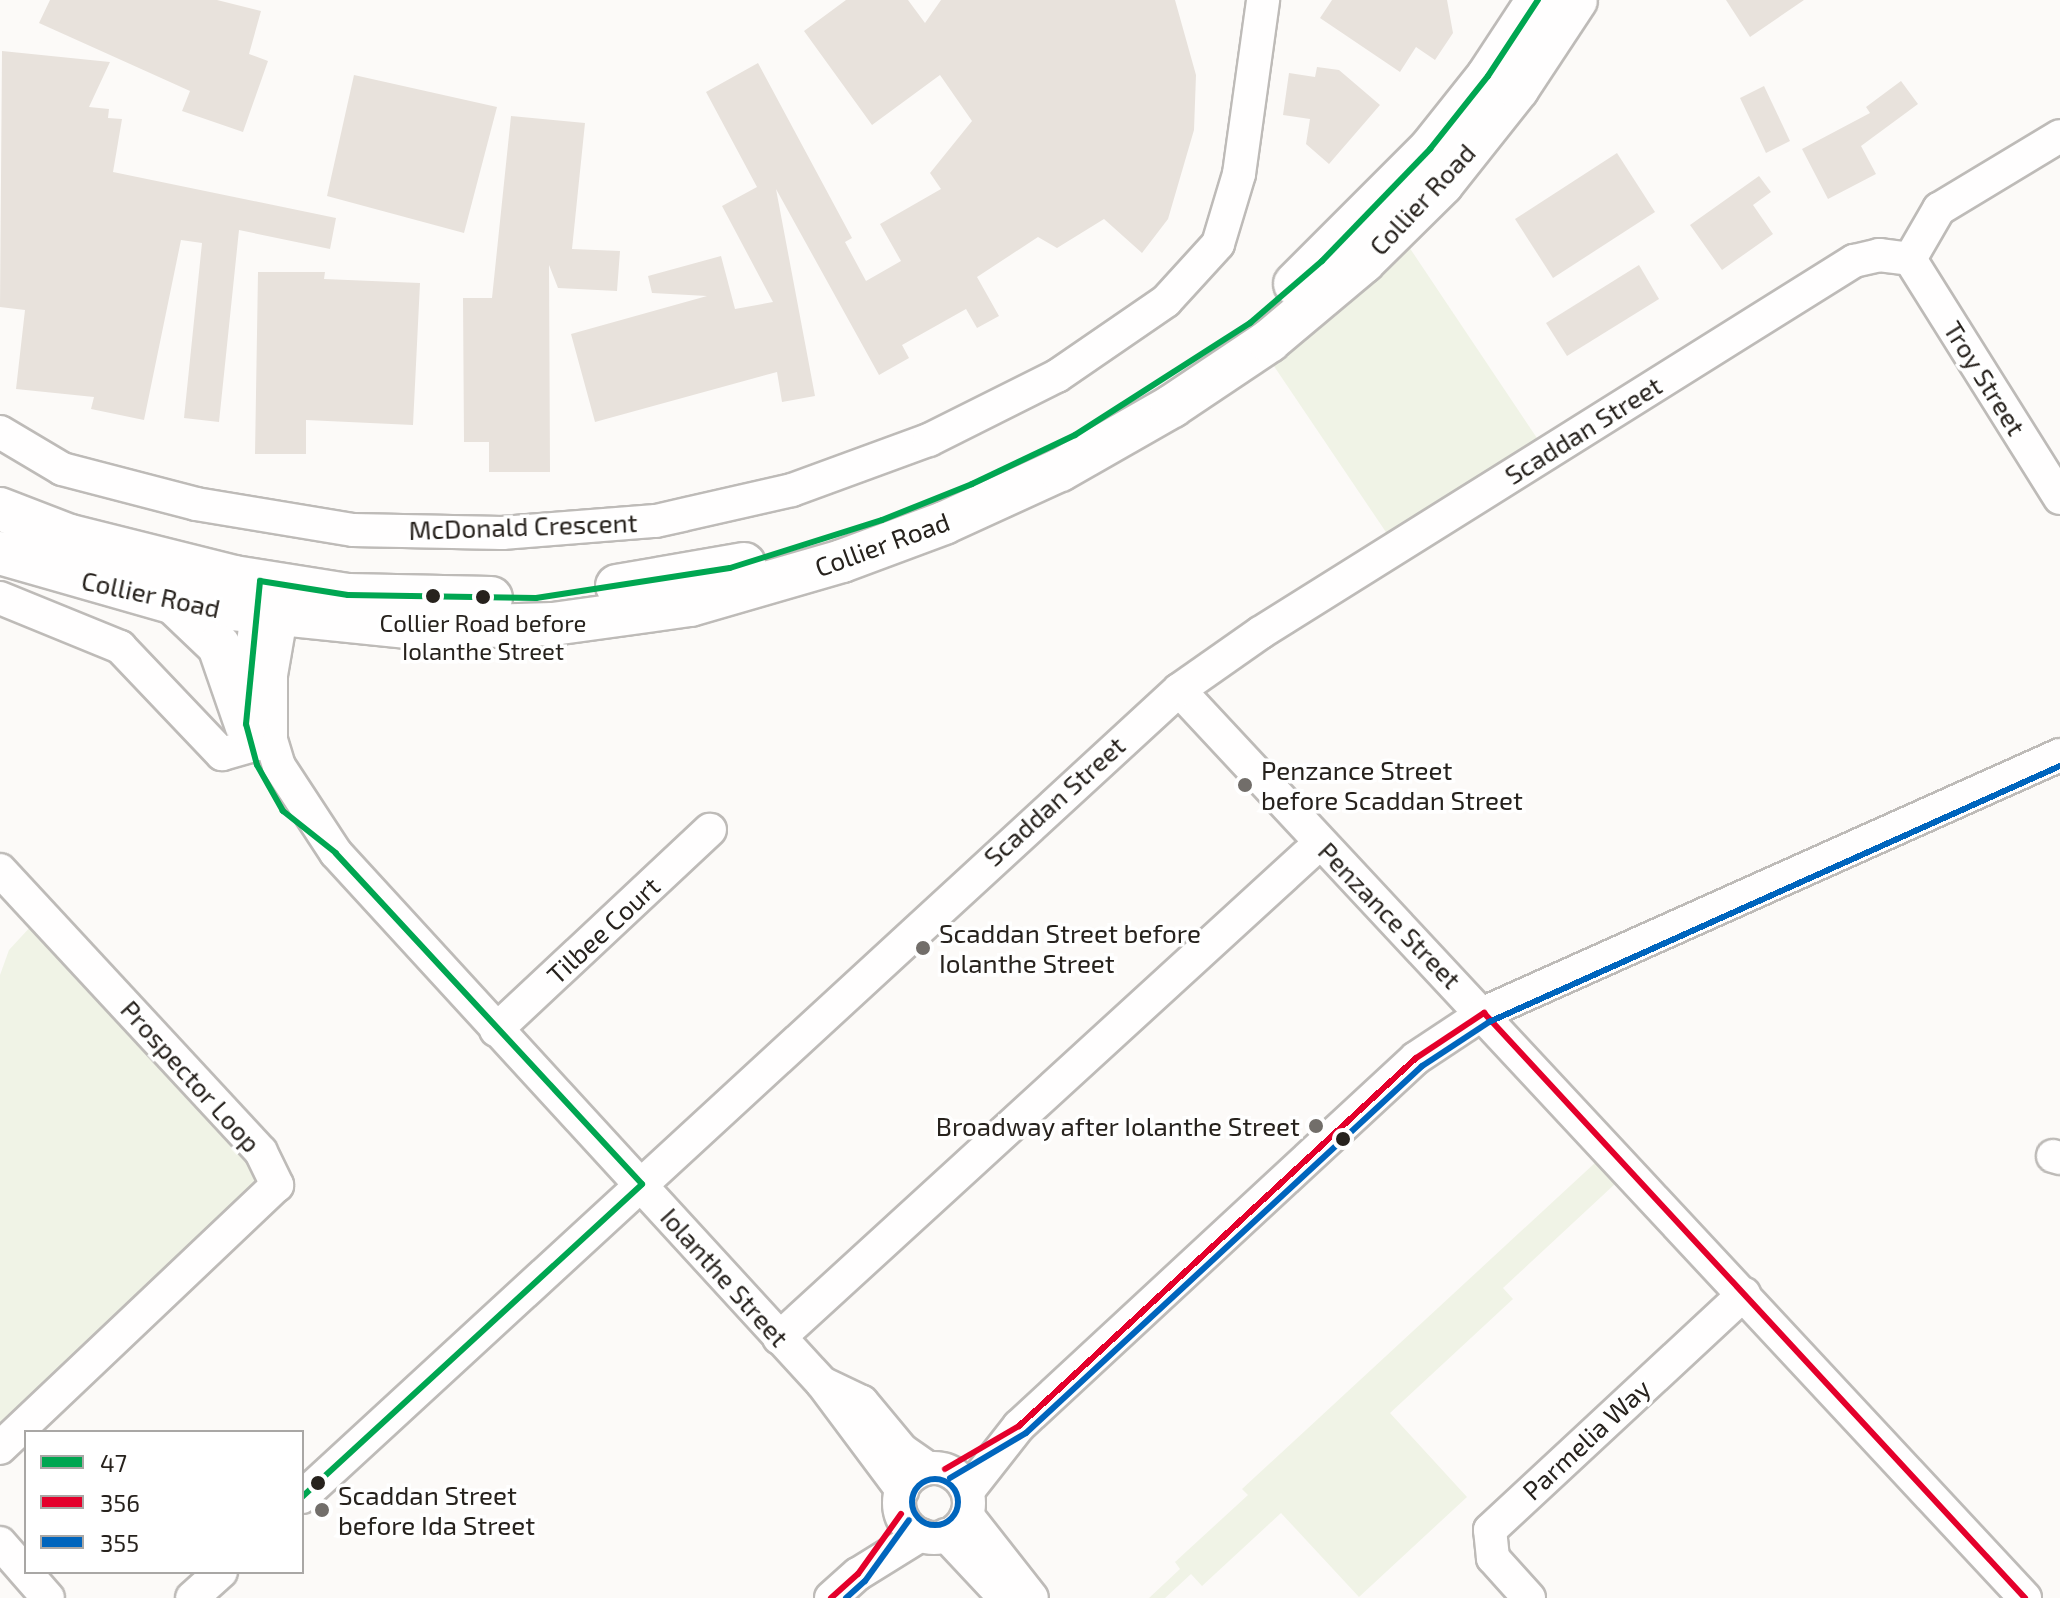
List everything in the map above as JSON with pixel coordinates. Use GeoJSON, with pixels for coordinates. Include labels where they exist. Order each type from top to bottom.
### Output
{"type":"FeatureCollection","features":[{"type":"Feature","properties":{"kind":"main road","name":"Collier Road"},"geometry":{"type":"LineString","coordinates":[[0,553],[174,603],[348,595],[445,599],[536,598],[730,568],[882,520],[972,484],[1075,435],[1156,387],[1250,323],[1322,261],[1430,149],[1488,76],[1538,0]]}},
{"type":"Feature","properties":{"kind":"main road","name":"Collier Road"},"geometry":{"type":"LineString","coordinates":[[0,509],[70,536],[271,599],[418,628],[553,624],[690,605],[842,561],[944,523],[1060,470],[1172,406],[1269,341],[1363,262],[1442,184],[1518,88],[1576,0]]}},
{"type":"Feature","properties":{"kind":"main road"},"geometry":{"type":"LineString","coordinates":[[174,603],[219,646],[256,736]]}},
{"type":"Feature","properties":{"kind":"street","name":"McDonald Crescent"},"geometry":{"type":"LineString","coordinates":[[0,432],[62,469],[196,504],[353,530],[502,533],[656,521],[792,490],[929,440],[1043,383],[1166,301],[1218,244],[1239,174],[1263,0]]}},
{"type":"Feature","properties":{"kind":"street"},"geometry":{"type":"LineString","coordinates":[[1910,259],[1939,209],[2060,136]]}},
{"type":"Feature","properties":{"kind":"street","name":"Scaddan Street"},"geometry":{"type":"LineString","coordinates":[[304,1495],[1179,690],[1260,633],[1854,261],[1879,255],[1910,259]]}},
{"type":"Feature","properties":{"kind":"street","name":"Troy Street"},"geometry":{"type":"LineString","coordinates":[[1910,259],[2060,498]]}},
{"type":"Feature","properties":{"kind":"street"},"geometry":{"type":"LineString","coordinates":[[0,598],[120,647],[222,754],[256,736]]}},
{"type":"Feature","properties":{"kind":"street","name":"Iolanthe Street"},"geometry":{"type":"LineString","coordinates":[[271,599],[271,675],[256,736],[283,811],[336,853],[496,1030],[642,1184],[779,1338],[935,1502],[1032,1598]]}},
{"type":"Feature","properties":{"kind":"street","name":"Penzance Street"},"geometry":{"type":"LineString","coordinates":[[1179,690],[1320,843],[1484,1013],[2025,1598]]}},
{"type":"Feature","properties":{"kind":"street"},"geometry":{"type":"LineString","coordinates":[[831,1598],[1416,1058],[1484,1013],[2060,755]]}},
{"type":"Feature","properties":{"kind":"street","name":"Tilbee Court"},"geometry":{"type":"LineString","coordinates":[[496,1030],[710,830]]}},
{"type":"Feature","properties":{"kind":"street"},"geometry":{"type":"LineString","coordinates":[[779,1338],[1320,843]]}},
{"type":"Feature","properties":{"kind":"street","name":"Prospector Loop"},"geometry":{"type":"LineString","coordinates":[[0,870],[261,1152],[277,1185],[0,1448]]}},
{"type":"Feature","properties":{"kind":"street","name":"Parmelia Way"},"geometry":{"type":"LineString","coordinates":[[1529,1598],[1493,1558],[1490,1530],[1744,1294]]}},
{"type":"Feature","properties":{"kind":"street","name":"Iolanthe Street"},"geometry":{"type":"LineString","coordinates":[[935,1502],[1005,1598]]}},
{"type":"Feature","properties":{"kind":"street"},"geometry":{"type":"LineString","coordinates":[[0,1543],[24,1570]]}},
{"type":"Feature","properties":{"kind":"street"},"geometry":{"type":"LineString","coordinates":[[27,1574],[48,1598]]}},
{"type":"Feature","properties":{"kind":"street"},"geometry":{"type":"LineString","coordinates":[[192,1598],[219,1574]]}},
{"type":"Feature","properties":{"kind":"shaded area"},"geometry":{"type":"Polygon","coordinates":[[[1397,229],[1547,453],[1396,547],[1261,347],[1397,229]]]}},
{"type":"Feature","properties":{"kind":"shaded area"},"geometry":{"type":"Polygon","coordinates":[[[44,912],[277,1185],[0,1448],[0,975],[9,950],[44,912]]]}},
{"type":"Feature","properties":{"kind":"shaded area"},"geometry":{"type":"Polygon","coordinates":[[[1610,1149],[1630,1170],[1503,1288],[1513,1299],[1390,1413],[1467,1497],[1359,1597],[1281,1513],[1202,1586],[1191,1574],[1165,1598],[1149,1598],[1180,1569],[1175,1562],[1248,1495],[1242,1489],[1610,1149]]]}},
{"type":"Feature","properties":{"kind":"building"},"geometry":{"type":"Polygon","coordinates":[[[50,0],[217,0],[261,11],[249,54],[268,61],[243,132],[182,111],[190,91],[39,23],[50,0]]]}},
{"type":"Feature","properties":{"kind":"building"},"geometry":{"type":"Polygon","coordinates":[[[846,0],[908,0],[925,23],[941,0],[1175,0],[1196,75],[1194,130],[1168,219],[1142,253],[1104,219],[1057,248],[1038,237],[977,277],[999,316],[977,328],[966,309],[902,345],[909,358],[879,375],[776,189],[815,396],[782,402],[777,372],[595,422],[571,334],[707,296],[652,293],[648,276],[721,256],[735,309],[773,302],[722,206],[757,187],[706,92],[758,63],[852,238],[845,242],[866,281],[901,261],[880,224],[941,189],[930,173],[972,121],[940,75],[872,125],[804,31],[846,0]]]}},
{"type":"Feature","properties":{"kind":"building"},"geometry":{"type":"Polygon","coordinates":[[[1332,0],[1447,0],[1453,33],[1435,60],[1416,47],[1400,72],[1320,18],[1332,0]]]}},
{"type":"Feature","properties":{"kind":"building"},"geometry":{"type":"Polygon","coordinates":[[[1726,0],[1804,0],[1750,37],[1726,0]]]}},
{"type":"Feature","properties":{"kind":"building"},"geometry":{"type":"Polygon","coordinates":[[[2,51],[110,62],[89,107],[109,109],[108,118],[122,119],[113,172],[336,218],[330,249],[239,230],[219,422],[184,418],[202,243],[181,240],[144,420],[91,409],[94,397],[16,389],[25,310],[0,307],[2,51]]]}},
{"type":"Feature","properties":{"kind":"building"},"geometry":{"type":"Polygon","coordinates":[[[1317,67],[1339,70],[1380,105],[1329,164],[1306,144],[1310,119],[1283,115],[1289,73],[1315,77],[1317,67]]]}},
{"type":"Feature","properties":{"kind":"building"},"geometry":{"type":"Polygon","coordinates":[[[354,75],[497,107],[464,233],[327,196],[354,75]]]}},
{"type":"Feature","properties":{"kind":"building"},"geometry":{"type":"Polygon","coordinates":[[[1901,81],[1918,104],[1861,146],[1876,174],[1828,199],[1802,149],[1870,113],[1866,107],[1901,81]]]}},
{"type":"Feature","properties":{"kind":"building"},"geometry":{"type":"Polygon","coordinates":[[[1764,86],[1790,141],[1766,153],[1740,98],[1764,86]]]}},
{"type":"Feature","properties":{"kind":"building"},"geometry":{"type":"Polygon","coordinates":[[[511,116],[585,123],[572,249],[620,251],[617,291],[558,288],[549,265],[550,472],[489,472],[489,442],[464,442],[463,298],[492,298],[511,116]]]}},
{"type":"Feature","properties":{"kind":"building"},"geometry":{"type":"Polygon","coordinates":[[[1617,153],[1655,212],[1553,278],[1515,219],[1617,153]]]}},
{"type":"Feature","properties":{"kind":"building"},"geometry":{"type":"Polygon","coordinates":[[[1759,176],[1771,192],[1753,205],[1773,234],[1722,270],[1690,225],[1759,176]]]}},
{"type":"Feature","properties":{"kind":"building"},"geometry":{"type":"Polygon","coordinates":[[[1639,265],[1659,299],[1567,356],[1546,323],[1639,265]]]}},
{"type":"Feature","properties":{"kind":"building"},"geometry":{"type":"Polygon","coordinates":[[[258,272],[325,272],[324,279],[420,283],[413,425],[306,420],[306,454],[255,454],[258,272]]]}},
{"type":"Feature","properties":{"kind":"transit line","name":"47"},"geometry":{"type":"LineString","coordinates":[[642,1184],[336,853],[283,811],[257,765],[246,724],[260,581],[348,595],[536,598],[730,568],[882,520],[972,484],[1075,435],[1250,323],[1322,261],[1430,149],[1488,76],[1538,0]]}},
{"type":"Feature","properties":{"kind":"transit line","name":"355"},"geometry":{"type":"LineString","coordinates":[[950,1478],[1026,1433],[1422,1066],[1489,1022],[2060,766]]}},
{"type":"Feature","properties":{"kind":"transit line","name":"356"},"geometry":{"type":"LineString","coordinates":[[1484,1013],[2025,1598]]}},
{"type":"Feature","properties":{"kind":"transit line","name":"356"},"geometry":{"type":"LineString","coordinates":[[945,1469],[1019,1426],[1416,1058],[1484,1013]]}},
{"type":"Feature","properties":{"kind":"transit line","name":"47"},"geometry":{"type":"LineString","coordinates":[[304,1495],[642,1184]]}},
{"type":"Feature","properties":{"kind":"transit line","name":"355"},"geometry":{"type":"LineString","coordinates":[[935,1479],[951,1486],[958,1502],[951,1518],[935,1525],[919,1518],[912,1502],[919,1486],[935,1479]]}},
{"type":"Feature","properties":{"kind":"transit line","name":"356"},"geometry":{"type":"LineString","coordinates":[[831,1598],[858,1574],[901,1514]]}},
{"type":"Feature","properties":{"kind":"transit line","name":"355"},"geometry":{"type":"LineString","coordinates":[[846,1598],[865,1581],[909,1520]]}},
{"type":"Feature","properties":{"kind":"place","name":"Collier Road before Iolanthe Street"},"geometry":{"type":"Point","coordinates":[483,597]}},
{"type":"Feature","properties":{"kind":"place","name":"Penzance Street before Scaddan Street"},"geometry":{"type":"Point","coordinates":[1245,785]}},
{"type":"Feature","properties":{"kind":"place","name":"Scaddan Street before Iolanthe Street"},"geometry":{"type":"Point","coordinates":[923,948]}},
{"type":"Feature","properties":{"kind":"place","name":"Broadway after Iolanthe Street"},"geometry":{"type":"Point","coordinates":[1316,1126]}},
{"type":"Feature","properties":{"kind":"place","name":"Scaddan Street before Ida Street"},"geometry":{"type":"Point","coordinates":[322,1510]}}]}
